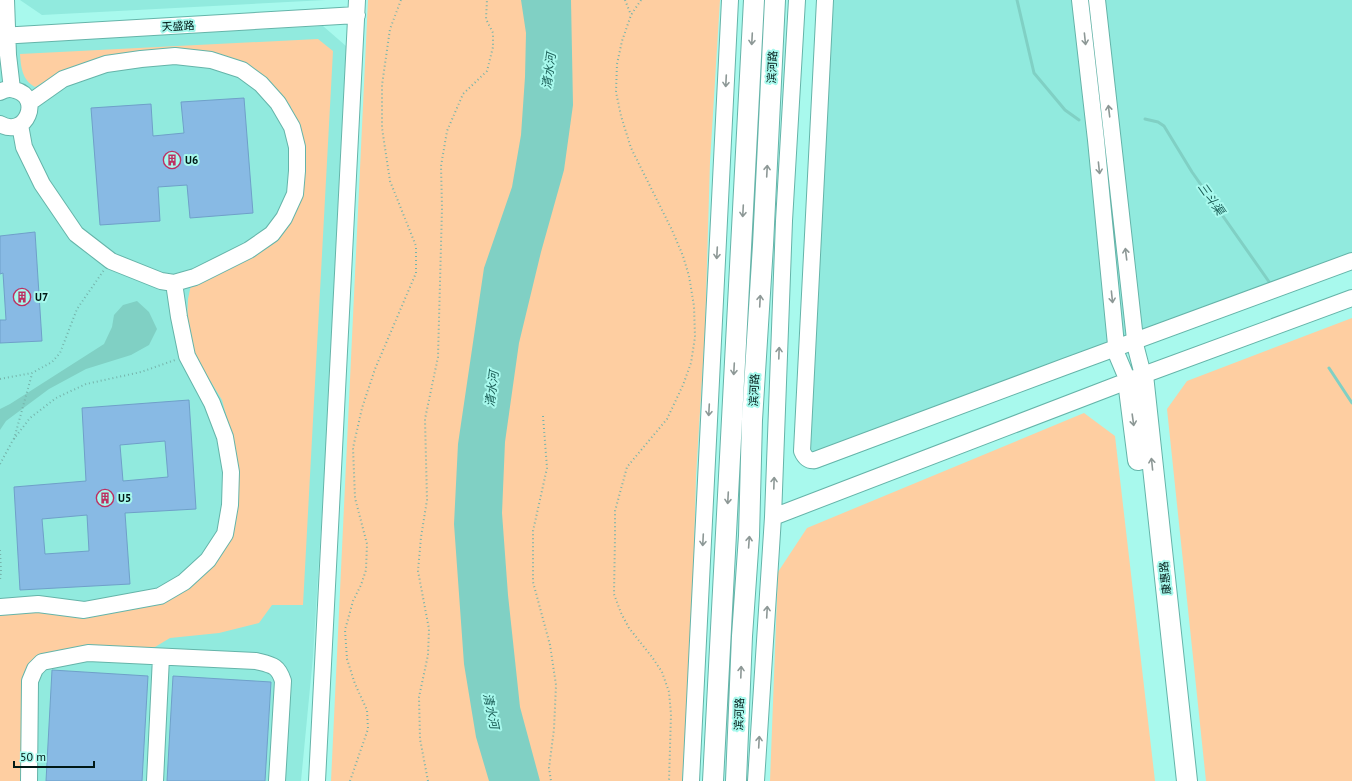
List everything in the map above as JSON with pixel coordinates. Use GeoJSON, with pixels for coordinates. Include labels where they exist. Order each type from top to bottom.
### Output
{"type":"FeatureCollection","features":[{"type":"Feature","properties":{"kind":"main road","name":"滨河路"},"geometry":{"type":"LineString","coordinates":[[713,781],[754,0]]}},
{"type":"Feature","properties":{"kind":"main road","name":"滨河路"},"geometry":{"type":"LineString","coordinates":[[736,781],[742,636],[750,536],[752,420],[763,245],[775,0]]}},
{"type":"Feature","properties":{"kind":"main road","name":"康惠路"},"geometry":{"type":"LineString","coordinates":[[1135,378],[1147,526],[1174,781]]}},
{"type":"Feature","properties":{"kind":"main road","name":"康惠路"},"geometry":{"type":"LineString","coordinates":[[1135,378],[1187,781]]}},
{"type":"Feature","properties":{"kind":"street"},"geometry":{"type":"LineString","coordinates":[[0,124],[8,127],[20,125],[26,119],[29,111],[29,103],[25,96],[19,91],[6,90],[8,55],[4,36],[6,0]]}},
{"type":"Feature","properties":{"kind":"street"},"geometry":{"type":"LineString","coordinates":[[691,781],[730,0]]}},
{"type":"Feature","properties":{"kind":"street"},"geometry":{"type":"LineString","coordinates":[[756,781],[773,517],[784,222],[797,0]]}},
{"type":"Feature","properties":{"kind":"street"},"geometry":{"type":"LineString","coordinates":[[825,0],[802,451],[805,458],[811,461],[1352,261]]}},
{"type":"Feature","properties":{"kind":"street"},"geometry":{"type":"LineString","coordinates":[[1080,0],[1118,355],[1135,378]]}},
{"type":"Feature","properties":{"kind":"street"},"geometry":{"type":"LineString","coordinates":[[1097,0],[1136,341],[1135,378]]}},
{"type":"Feature","properties":{"kind":"street"},"geometry":{"type":"LineString","coordinates":[[317,781],[357,8]]}},
{"type":"Feature","properties":{"kind":"street","name":"天盛路"},"geometry":{"type":"LineString","coordinates":[[4,36],[357,8]]}},
{"type":"Feature","properties":{"kind":"street"},"geometry":{"type":"LineString","coordinates":[[20,125],[24,147],[42,184],[76,234],[111,261],[161,281],[174,283],[195,277],[249,250],[272,234],[284,218],[295,194],[298,171],[297,147],[292,127],[278,103],[261,84],[242,70],[211,60],[175,56],[106,64],[63,79],[29,103]]}},
{"type":"Feature","properties":{"kind":"street"},"geometry":{"type":"LineString","coordinates":[[0,607],[38,604],[84,610],[160,596],[184,582],[208,560],[225,534],[230,506],[231,472],[226,438],[212,403],[188,356],[179,318],[174,283]]}},
{"type":"Feature","properties":{"kind":"street"},"geometry":{"type":"LineString","coordinates":[[773,517],[1135,378],[1352,298]]}},
{"type":"Feature","properties":{"kind":"street"},"geometry":{"type":"LineString","coordinates":[[29,781],[30,681],[35,669],[42,662],[88,653],[256,661],[271,665],[280,672],[283,681],[277,781]]}},
{"type":"Feature","properties":{"kind":"street"},"geometry":{"type":"LineString","coordinates":[[155,781],[162,657]]}},
{"type":"Feature","properties":{"kind":"path"},"geometry":{"type":"LineString","coordinates":[[350,781],[368,729],[367,710],[355,684],[348,659],[345,630],[353,601],[366,570],[367,544],[355,498],[354,448],[362,408],[375,369],[416,272],[416,246],[390,181],[382,128],[382,85],[390,29],[401,0]]}},
{"type":"Feature","properties":{"kind":"path"},"geometry":{"type":"LineString","coordinates":[[428,781],[420,739],[419,697],[428,655],[429,630],[418,571],[421,537],[427,500],[425,419],[438,357],[442,208],[441,166],[447,131],[463,94],[487,72],[493,47],[493,33],[486,19],[487,0]]}},
{"type":"Feature","properties":{"kind":"path"},"geometry":{"type":"LineString","coordinates":[[625,0],[631,15]]}},
{"type":"Feature","properties":{"kind":"path"},"geometry":{"type":"LineString","coordinates":[[641,0],[631,15],[622,41],[617,64],[616,92],[621,116],[631,148],[672,230],[683,256],[694,306],[695,337],[691,363],[683,385],[667,419],[628,467],[615,511],[616,536],[614,594],[621,613],[629,628],[662,672],[669,692],[671,714],[669,781]]}},
{"type":"Feature","properties":{"kind":"path"},"geometry":{"type":"LineString","coordinates":[[0,379],[32,373],[52,362],[60,353],[77,309],[111,261]]}},
{"type":"Feature","properties":{"kind":"path"},"geometry":{"type":"LineString","coordinates":[[0,464],[13,440],[30,418],[56,398],[86,384],[141,372],[188,356]]}},
{"type":"Feature","properties":{"kind":"path"},"geometry":{"type":"LineString","coordinates":[[13,440],[32,373]]}},
{"type":"Feature","properties":{"kind":"path"},"geometry":{"type":"LineString","coordinates":[[543,416],[547,468],[533,531],[533,582],[550,644],[556,685],[554,728],[549,768],[551,781]]}},
{"type":"Feature","properties":{"kind":"path"},"geometry":{"type":"LineString","coordinates":[[0,550],[0,580]]}},
{"type":"Feature","properties":{"kind":"shaded area"},"geometry":{"type":"Polygon","coordinates":[[[20,0],[326,0],[42,15],[20,0]]]}},
{"type":"Feature","properties":{"kind":"shaded area"},"geometry":{"type":"Polygon","coordinates":[[[368,0],[720,0],[710,162],[705,331],[696,476],[692,625],[682,781],[331,781],[368,0]]]}},
{"type":"Feature","properties":{"kind":"shaded area"},"geometry":{"type":"Polygon","coordinates":[[[821,0],[1352,0],[1352,267],[814,470],[798,461],[821,0]]]}},
{"type":"Feature","properties":{"kind":"shaded area"},"geometry":{"type":"Polygon","coordinates":[[[323,26],[346,46],[325,463],[313,657],[301,781],[0,781],[0,43],[323,26]]]}},
{"type":"Feature","properties":{"kind":"shaded area"},"geometry":{"type":"Polygon","coordinates":[[[318,39],[333,51],[303,605],[272,605],[259,623],[219,633],[170,638],[155,647],[108,648],[27,668],[24,672],[24,781],[0,781],[0,610],[165,600],[227,544],[236,523],[237,493],[235,447],[222,400],[195,356],[187,323],[188,299],[191,285],[278,235],[301,141],[290,105],[250,69],[199,53],[60,73],[35,87],[27,81],[23,73],[20,54],[318,39]]]}},
{"type":"Feature","properties":{"kind":"shaded area"},"geometry":{"type":"Polygon","coordinates":[[[1352,318],[1352,781],[1206,781],[1167,409],[1187,381],[1352,318]]]}},
{"type":"Feature","properties":{"kind":"shaded area"},"geometry":{"type":"Polygon","coordinates":[[[1084,413],[1115,436],[1155,781],[770,781],[778,572],[807,528],[1084,413]]]}},
{"type":"Feature","properties":{"kind":"water","name":"清水河"},"geometry":{"type":"Polygon","coordinates":[[[521,0],[571,0],[573,105],[564,170],[541,252],[519,343],[505,442],[502,513],[508,595],[520,707],[540,781],[489,781],[476,737],[464,664],[454,524],[458,444],[484,268],[512,187],[521,135],[526,33],[521,0]]]}},
{"type":"Feature","properties":{"kind":"water"},"geometry":{"type":"Polygon","coordinates":[[[137,301],[149,312],[157,329],[149,345],[131,355],[86,369],[49,389],[6,421],[0,430],[0,409],[104,344],[112,327],[114,315],[123,305],[137,301]]]}},
{"type":"Feature","properties":{"kind":"building","name":"U6"},"geometry":{"type":"Polygon","coordinates":[[[244,98],[253,213],[190,218],[187,185],[158,187],[160,221],[100,225],[91,108],[151,104],[153,136],[184,133],[181,102],[244,98]]]}},
{"type":"Feature","properties":{"kind":"building","name":"U7"},"geometry":{"type":"Polygon","coordinates":[[[35,232],[42,341],[0,343],[0,320],[6,320],[3,273],[0,274],[0,236],[35,232]]]}},
{"type":"Feature","properties":{"kind":"building","name":"U5"},"geometry":{"type":"Polygon","coordinates":[[[189,400],[196,509],[125,513],[130,584],[20,590],[14,487],[86,481],[82,408],[189,400]],[[165,441],[120,445],[123,481],[168,477],[165,441]],[[87,515],[42,519],[45,554],[89,551],[87,515]]]}},
{"type":"Feature","properties":{"kind":"building"},"geometry":{"type":"Polygon","coordinates":[[[52,670],[148,676],[142,781],[46,781],[52,670]]]}},
{"type":"Feature","properties":{"kind":"building"},"geometry":{"type":"Polygon","coordinates":[[[173,676],[271,682],[265,781],[167,781],[173,676]]]}},
{"type":"Feature","properties":{"kind":"waterway","name":"三斗渠"},"geometry":{"type":"LineString","coordinates":[[1017,0],[1034,73],[1065,110],[1079,120]]}},
{"type":"Feature","properties":{"kind":"waterway","name":"三斗渠"},"geometry":{"type":"LineString","coordinates":[[1145,119],[1158,122],[1164,126],[1192,172],[1272,286]]}},
{"type":"Feature","properties":{"kind":"waterway","name":"三斗渠"},"geometry":{"type":"LineString","coordinates":[[1329,368],[1352,403]]}},
{"type":"Feature","properties":{"kind":"place","name":"U6"},"geometry":{"type":"Point","coordinates":[172,160]}},
{"type":"Feature","properties":{"kind":"place","name":"U7"},"geometry":{"type":"Point","coordinates":[22,297]}},
{"type":"Feature","properties":{"kind":"place","name":"U5"},"geometry":{"type":"Point","coordinates":[105,498]}}]}
